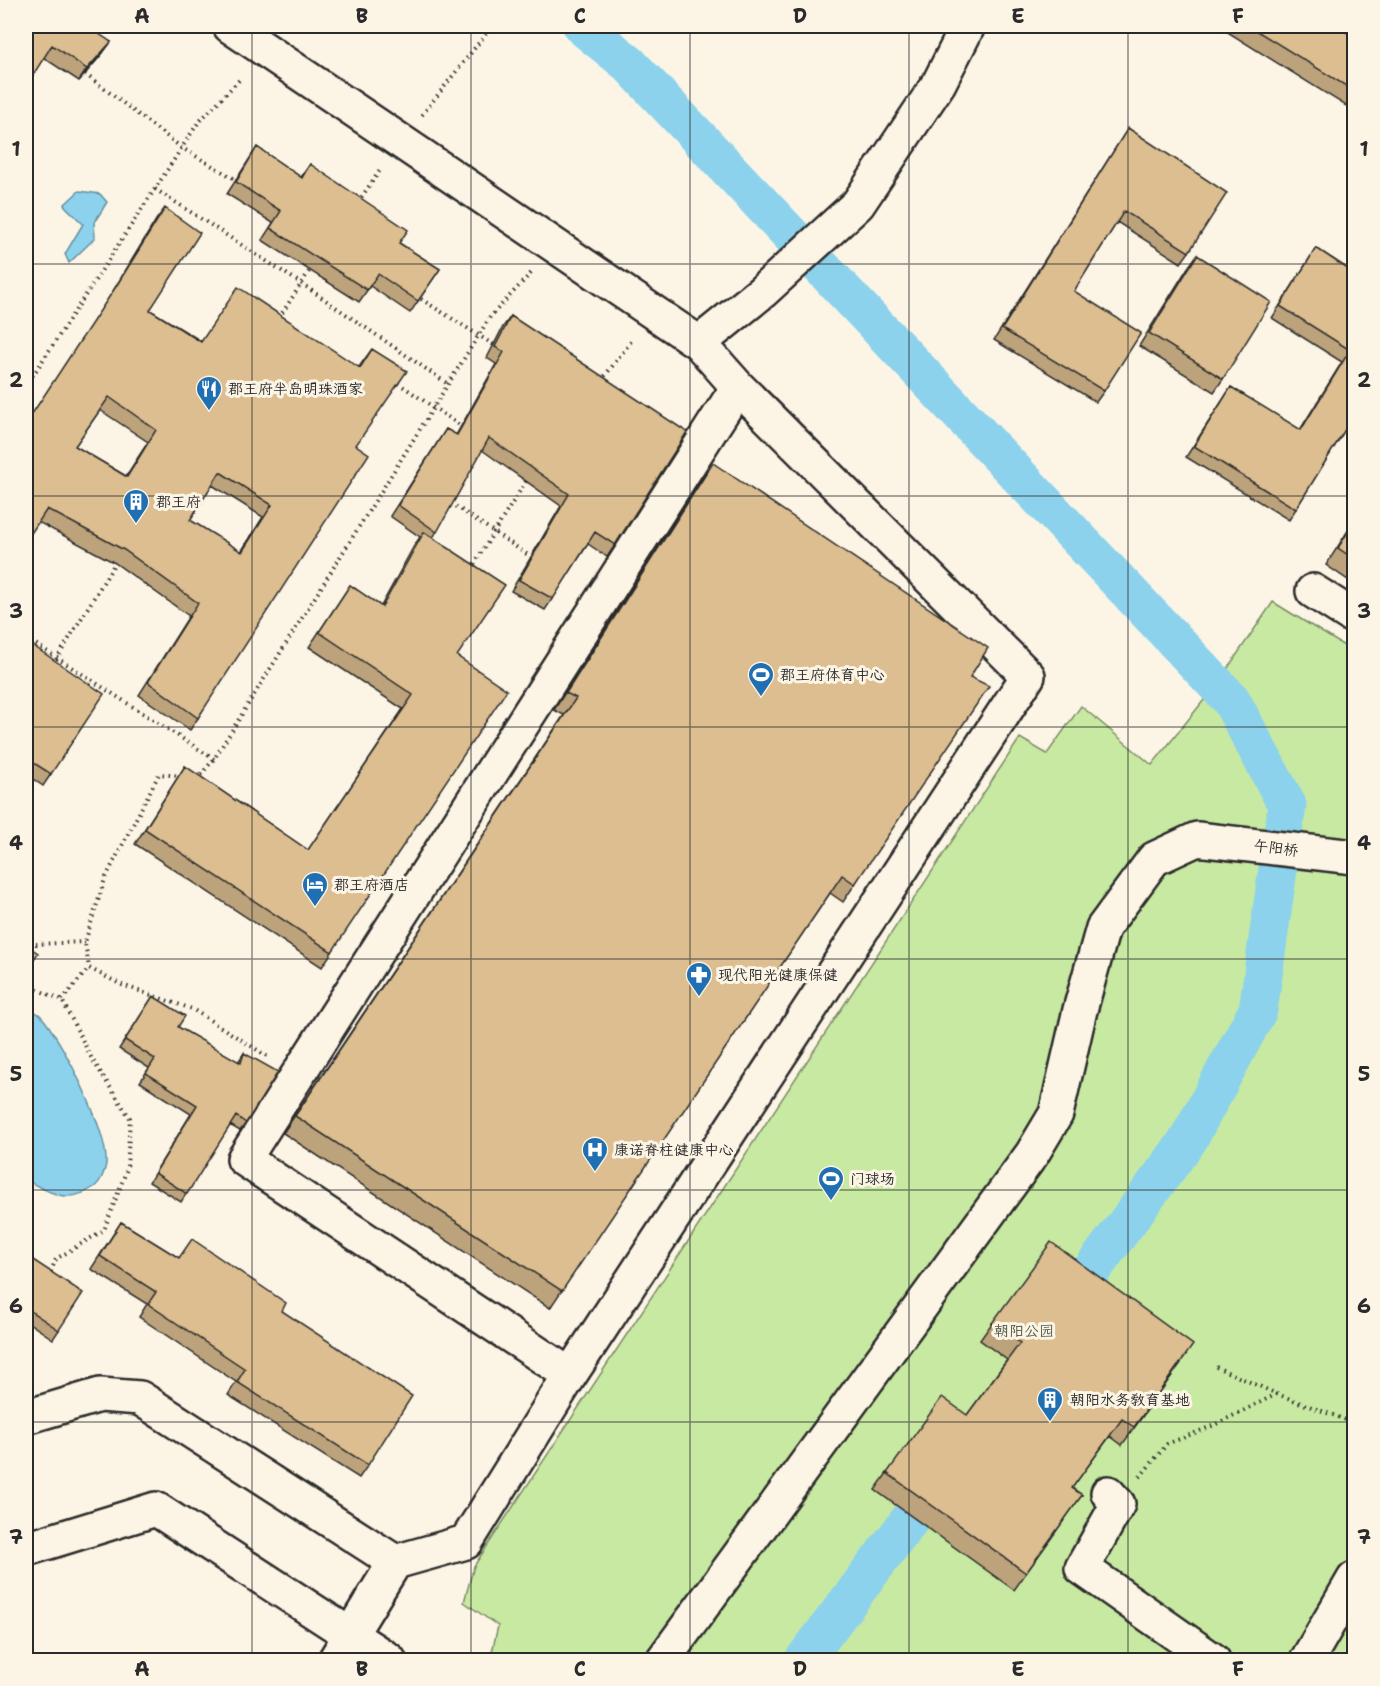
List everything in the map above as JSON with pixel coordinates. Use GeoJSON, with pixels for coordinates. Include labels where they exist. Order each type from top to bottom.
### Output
{"type":"FeatureCollection","features":[{"type":"Feature","properties":{"kind":"lane"},"geometry":{"type":"LineString","coordinates":[[230,26],[699,344],[738,387],[1028,676],[570,1375],[466,1542],[396,1562],[342,1648]]}},
{"type":"Feature","properties":{"kind":"lane"},"geometry":{"type":"LineString","coordinates":[[699,344],[762,292],[858,204],[939,83],[968,26]]}},
{"type":"Feature","properties":{"kind":"lane"},"geometry":{"type":"LineString","coordinates":[[570,1375],[244,1159],[738,387]]}},
{"type":"Feature","properties":{"kind":"lane"},"geometry":{"type":"LineString","coordinates":[[1313,591],[1354,617]]}},
{"type":"Feature","properties":{"kind":"lane","name":"午阳桥"},"geometry":{"type":"LineString","coordinates":[[663,1660],[1032,1154],[1056,1114],[1080,1010],[1103,928],[1154,860],[1197,839],[1354,857]]}},
{"type":"Feature","properties":{"kind":"lane"},"geometry":{"type":"LineString","coordinates":[[26,1417],[100,1395],[140,1398],[396,1562]]}},
{"type":"Feature","properties":{"kind":"lane"},"geometry":{"type":"LineString","coordinates":[[1113,1498],[1082,1568],[1213,1660]]}},
{"type":"Feature","properties":{"kind":"lane"},"geometry":{"type":"LineString","coordinates":[[26,1549],[156,1509],[342,1648],[389,1660]]}},
{"type":"Feature","properties":{"kind":"lane"},"geometry":{"type":"LineString","coordinates":[[1307,1660],[1354,1579]]}},
{"type":"Feature","properties":{"kind":"path"},"geometry":{"type":"LineString","coordinates":[[478,47],[492,26]]}},
{"type":"Feature","properties":{"kind":"path"},"geometry":{"type":"LineString","coordinates":[[26,386],[198,123],[267,51]]}},
{"type":"Feature","properties":{"kind":"path"},"geometry":{"type":"LineString","coordinates":[[85,74],[182,148],[235,179]]}},
{"type":"Feature","properties":{"kind":"path"},"geometry":{"type":"LineString","coordinates":[[155,189],[302,284],[448,384]]}},
{"type":"Feature","properties":{"kind":"path"},"geometry":{"type":"LineString","coordinates":[[62,1000],[89,968],[85,942],[105,879],[159,774],[199,777],[214,759],[478,334],[490,317],[556,247]]}},
{"type":"Feature","properties":{"kind":"path"},"geometry":{"type":"LineString","coordinates":[[278,319],[310,270]]}},
{"type":"Feature","properties":{"kind":"path"},"geometry":{"type":"LineString","coordinates":[[421,299],[494,345]]}},
{"type":"Feature","properties":{"kind":"path"},"geometry":{"type":"LineString","coordinates":[[597,387],[653,312]]}},
{"type":"Feature","properties":{"kind":"path"},"geometry":{"type":"LineString","coordinates":[[398,383],[461,426]]}},
{"type":"Feature","properties":{"kind":"path"},"geometry":{"type":"LineString","coordinates":[[470,571],[533,471]]}},
{"type":"Feature","properties":{"kind":"path"},"geometry":{"type":"LineString","coordinates":[[451,503],[531,557]]}},
{"type":"Feature","properties":{"kind":"path"},"geometry":{"type":"LineString","coordinates":[[53,666],[115,563]]}},
{"type":"Feature","properties":{"kind":"path"},"geometry":{"type":"LineString","coordinates":[[26,638],[214,759]]}},
{"type":"Feature","properties":{"kind":"path"},"geometry":{"type":"LineString","coordinates":[[26,937],[36,944],[85,942]]}},
{"type":"Feature","properties":{"kind":"path"},"geometry":{"type":"LineString","coordinates":[[89,968],[122,985],[192,1009],[271,1058]]}},
{"type":"Feature","properties":{"kind":"path"},"geometry":{"type":"LineString","coordinates":[[26,985],[62,1000],[92,1059],[130,1118],[127,1169],[105,1230],[56,1259],[47,1283]]}},
{"type":"Feature","properties":{"kind":"path"},"geometry":{"type":"LineString","coordinates":[[1216,1367],[1277,1394],[1354,1423]]}},
{"type":"Feature","properties":{"kind":"path"},"geometry":{"type":"LineString","coordinates":[[1113,1498],[1167,1444],[1212,1426],[1277,1394]]}},
{"type":"Feature","properties":{"kind":"green space","name":"朝阳公园"},"geometry":{"type":"Polygon","coordinates":[[[1273,602],[1354,652],[1354,1660],[506,1660],[492,1652],[498,1626],[464,1602],[474,1566],[1020,738],[1047,754],[1081,706],[1152,765],[1216,685],[1273,602]]]}},
{"type":"Feature","properties":{"kind":"water"},"geometry":{"type":"Polygon","coordinates":[[[79,191],[100,194],[107,202],[94,223],[95,238],[69,263],[65,254],[83,224],[64,205],[79,191]]]}},
{"type":"Feature","properties":{"kind":"water"},"geometry":{"type":"Polygon","coordinates":[[[26,1007],[41,1016],[61,1045],[83,1087],[100,1130],[105,1149],[106,1164],[103,1174],[94,1187],[76,1195],[52,1193],[26,1180],[26,1007]]]}},
{"type":"Feature","properties":{"kind":"building"},"geometry":{"type":"Polygon","coordinates":[[[26,26],[87,26],[111,42],[87,69],[52,45],[26,86],[26,26]]]}},
{"type":"Feature","properties":{"kind":"building"},"geometry":{"type":"Polygon","coordinates":[[[1249,26],[1337,26],[1354,37],[1354,91],[1249,26]]]}},
{"type":"Feature","properties":{"kind":"building"},"geometry":{"type":"Polygon","coordinates":[[[1128,128],[1227,193],[1189,252],[1124,211],[1074,291],[1141,333],[1104,391],[1002,329],[1128,128]]]}},
{"type":"Feature","properties":{"kind":"building"},"geometry":{"type":"Polygon","coordinates":[[[257,147],[302,178],[310,164],[408,230],[399,243],[440,269],[418,301],[378,274],[367,290],[270,228],[281,211],[236,182],[257,147]]]}},
{"type":"Feature","properties":{"kind":"building"},"geometry":{"type":"Polygon","coordinates":[[[165,208],[200,233],[150,310],[201,342],[238,287],[360,368],[372,349],[407,371],[356,445],[369,454],[198,718],[148,682],[198,603],[124,550],[47,509],[26,541],[26,423],[165,208]],[[109,397],[75,446],[127,477],[156,430],[109,397]],[[220,472],[190,520],[242,552],[272,505],[220,472]]]}},
{"type":"Feature","properties":{"kind":"building"},"geometry":{"type":"Polygon","coordinates":[[[1316,248],[1354,273],[1354,415],[1296,509],[1194,446],[1231,387],[1301,430],[1350,350],[1280,306],[1316,248]]]}},
{"type":"Feature","properties":{"kind":"building"},"geometry":{"type":"Polygon","coordinates":[[[1197,255],[1271,302],[1223,379],[1149,333],[1197,255]]]}},
{"type":"Feature","properties":{"kind":"building"},"geometry":{"type":"Polygon","coordinates":[[[511,316],[687,432],[615,545],[595,532],[553,599],[519,580],[569,494],[489,438],[437,532],[398,505],[446,429],[457,435],[504,352],[495,347],[511,316]]]}},
{"type":"Feature","properties":{"kind":"building"},"geometry":{"type":"Polygon","coordinates":[[[713,463],[988,648],[970,677],[989,686],[855,884],[842,875],[562,1291],[295,1116],[576,698],[566,693],[713,463]]]}},
{"type":"Feature","properties":{"kind":"building"},"geometry":{"type":"Polygon","coordinates":[[[1354,522],[1354,559],[1338,548],[1354,522]]]}},
{"type":"Feature","properties":{"kind":"building"},"geometry":{"type":"Polygon","coordinates":[[[424,532],[505,585],[457,656],[507,690],[332,952],[145,829],[185,766],[308,850],[413,695],[319,632],[350,585],[382,607],[424,532]]]}},
{"type":"Feature","properties":{"kind":"building"},"geometry":{"type":"Polygon","coordinates":[[[26,641],[104,694],[51,774],[26,758],[26,641]]]}},
{"type":"Feature","properties":{"kind":"building"},"geometry":{"type":"Polygon","coordinates":[[[26,945],[38,953],[26,971],[26,945]]]}},
{"type":"Feature","properties":{"kind":"building"},"geometry":{"type":"Polygon","coordinates":[[[153,996],[185,1016],[178,1027],[241,1063],[244,1053],[278,1072],[246,1123],[236,1116],[187,1194],[155,1173],[197,1105],[146,1073],[155,1059],[125,1040],[153,996]]]}},
{"type":"Feature","properties":{"kind":"building"},"geometry":{"type":"Polygon","coordinates":[[[121,1222],[179,1258],[192,1239],[286,1303],[282,1311],[412,1396],[368,1465],[237,1382],[245,1369],[148,1304],[156,1292],[100,1256],[121,1222]]]}},
{"type":"Feature","properties":{"kind":"building","name":"朝阳水务教育基地"},"geometry":{"type":"Polygon","coordinates":[[[1051,1242],[1193,1345],[1134,1427],[1122,1419],[1072,1488],[1082,1495],[1026,1573],[887,1473],[942,1397],[967,1415],[1020,1343],[992,1323],[1051,1242]]]}},
{"type":"Feature","properties":{"kind":"building"},"geometry":{"type":"Polygon","coordinates":[[[27,1256],[83,1293],[59,1330],[26,1308],[27,1256]]]}},
{"type":"Feature","properties":{"kind":"waterway"},"geometry":{"type":"LineString","coordinates":[[582,26],[629,64],[1231,700],[1287,805],[1258,1010],[1188,1140],[1060,1313]]}},
{"type":"Feature","properties":{"kind":"waterway"},"geometry":{"type":"LineString","coordinates":[[804,1660],[945,1473]]}},
{"type":"Feature","properties":{"kind":"place","name":"郡王府半岛明珠酒家"},"geometry":{"type":"Point","coordinates":[209,412]}},
{"type":"Feature","properties":{"kind":"place","name":"郡王府"},"geometry":{"type":"Point","coordinates":[136,525]}},
{"type":"Feature","properties":{"kind":"place","name":"郡王府体育中心"},"geometry":{"type":"Point","coordinates":[761,698]}},
{"type":"Feature","properties":{"kind":"place","name":"郡王府酒店"},"geometry":{"type":"Point","coordinates":[315,908]}},
{"type":"Feature","properties":{"kind":"place","name":"现代阳光健康保健"},"geometry":{"type":"Point","coordinates":[699,998]}},
{"type":"Feature","properties":{"kind":"place","name":"康诺脊柱健康中心"},"geometry":{"type":"Point","coordinates":[595,1173]}},
{"type":"Feature","properties":{"kind":"place","name":"门球场"},"geometry":{"type":"Point","coordinates":[831,1202]}},
{"type":"Feature","properties":{"kind":"place","name":"朝阳水务教育基地"},"geometry":{"type":"Point","coordinates":[1050,1423]}}]}
